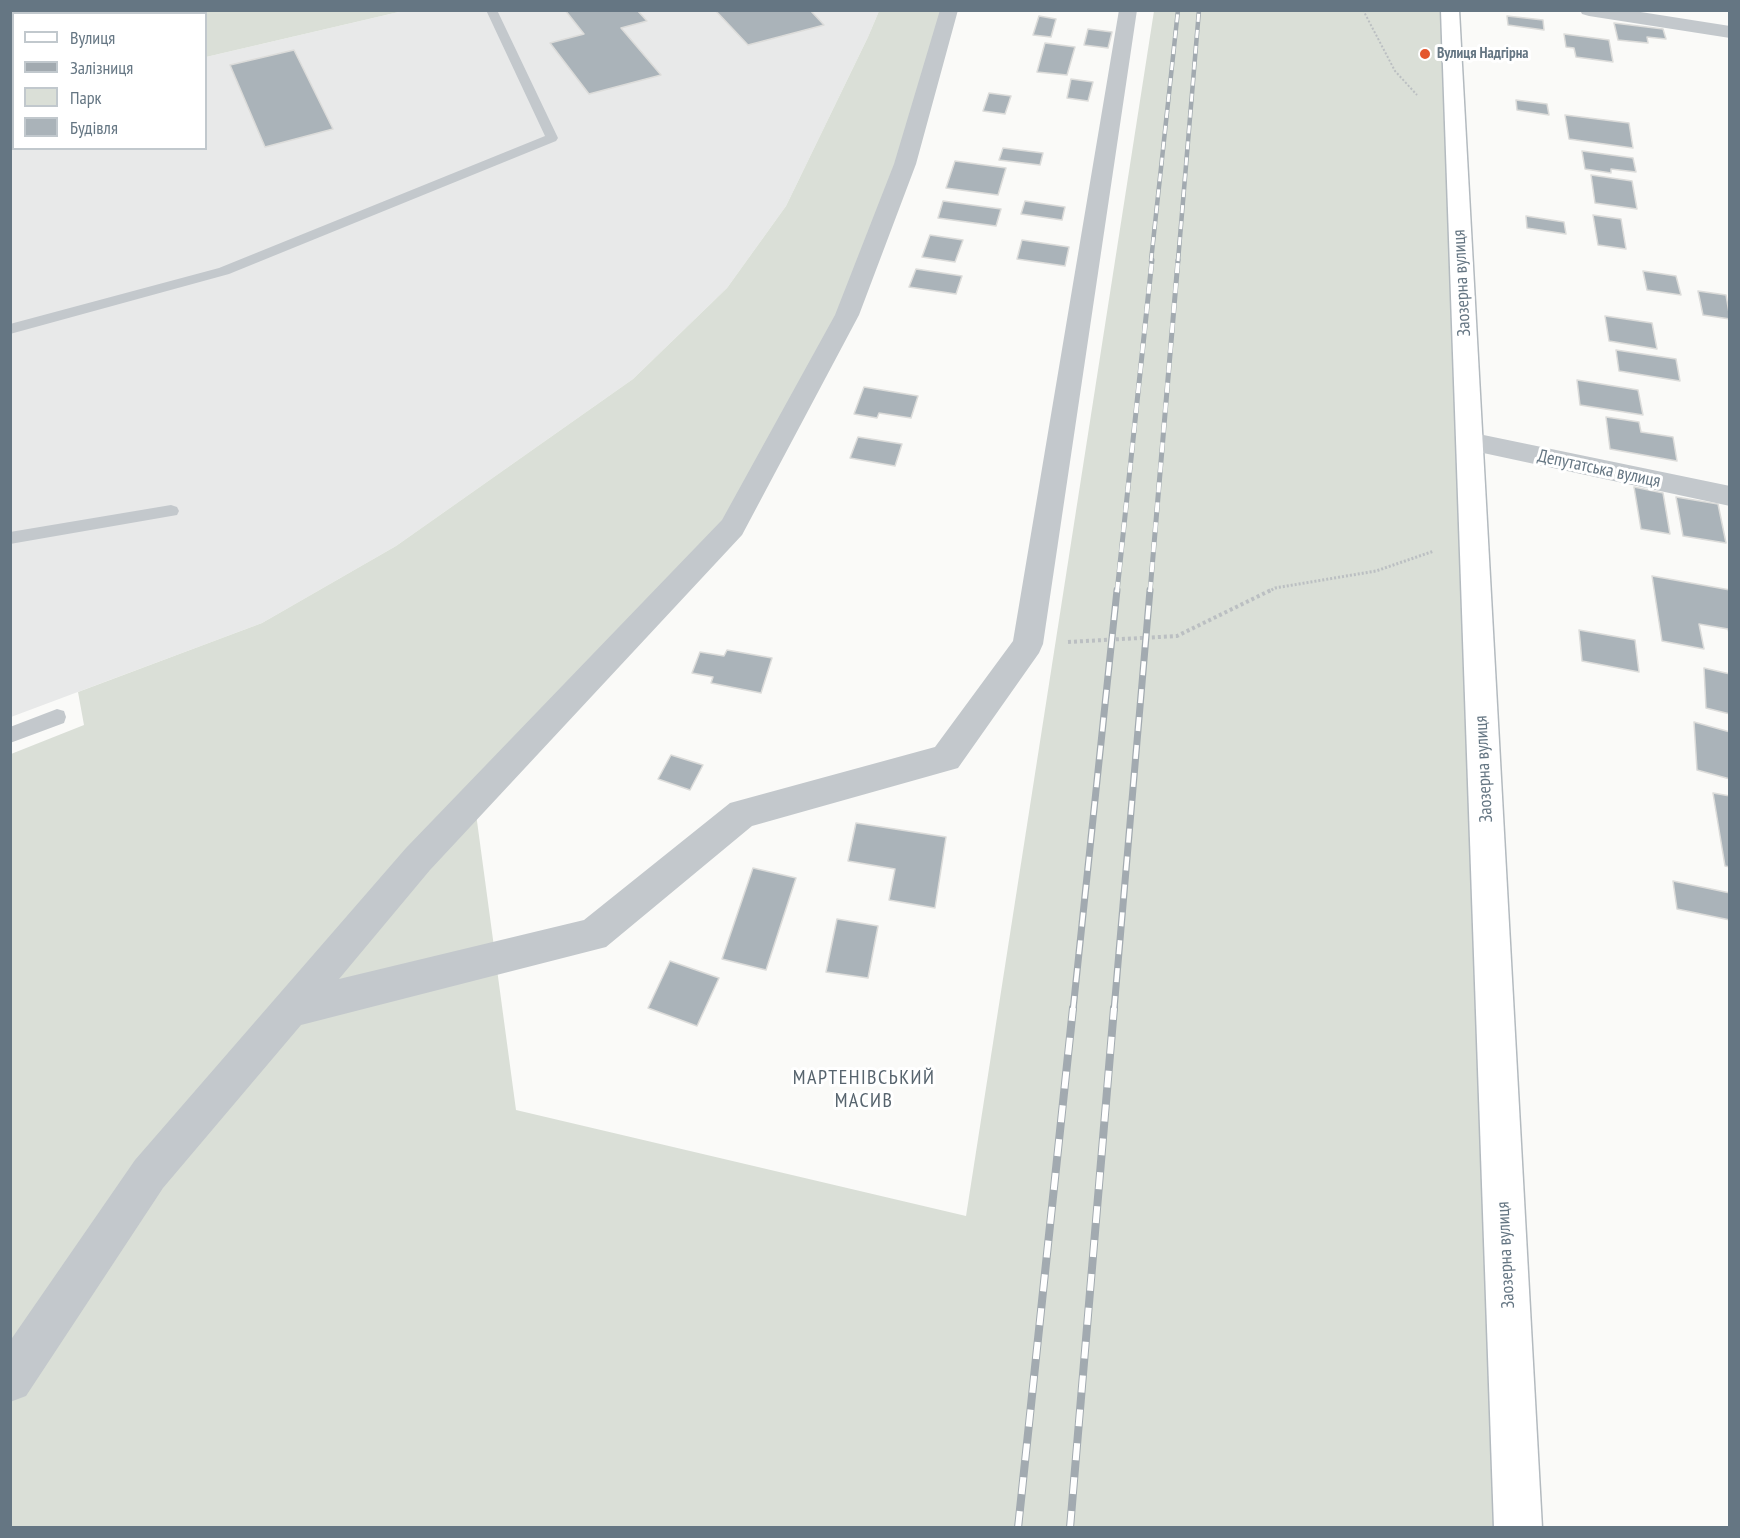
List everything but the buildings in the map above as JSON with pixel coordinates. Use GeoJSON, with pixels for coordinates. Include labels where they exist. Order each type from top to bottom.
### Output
{"type":"FeatureCollection","features":[{"type":"Feature","properties":{"kind":"street"},"geometry":{"type":"LineString","coordinates":[[10,1380],[149,1174],[418,859],[732,527],[847,315],[905,164],[949,10]]}},
{"type":"Feature","properties":{"kind":"street"},"geometry":{"type":"LineString","coordinates":[[290,1009],[593,935],[742,814],[946,758],[1028,644],[1128,10]]}},
{"type":"Feature","properties":{"kind":"street","name":"Заозерна вулиця"},"geometry":{"type":"LineString","coordinates":[[1450,10],[1518,1527]]}},
{"type":"Feature","properties":{"kind":"street"},"geometry":{"type":"LineString","coordinates":[[1589,10],[1730,32]]}},
{"type":"Feature","properties":{"kind":"street","name":"Депутатська вулиця"},"geometry":{"type":"LineString","coordinates":[[1469,441],[1730,496]]}},
{"type":"Feature","properties":{"kind":"lane"},"geometry":{"type":"LineString","coordinates":[[10,329],[224,270],[552,138],[491,10]]}},
{"type":"Feature","properties":{"kind":"lane"},"geometry":{"type":"LineString","coordinates":[[10,538],[171,511]]}},
{"type":"Feature","properties":{"kind":"lane"},"geometry":{"type":"LineString","coordinates":[[10,735],[57,717]]}},
{"type":"Feature","properties":{"kind":"path"},"geometry":{"type":"LineString","coordinates":[[1363,10],[1395,71],[1456,139]]}},
{"type":"Feature","properties":{"kind":"path"},"geometry":{"type":"LineString","coordinates":[[1028,644],[1177,636],[1275,588],[1376,571],[1474,538]]}},
{"type":"Feature","properties":{"kind":"shaded area"},"geometry":{"type":"Polygon","coordinates":[[[403,11],[879,11],[786,206],[727,288],[633,379],[396,546],[262,623],[11,717],[11,103],[12,150],[207,150],[207,57],[403,11]]]}},
{"type":"Feature","properties":{"kind":"green space"},"geometry":{"type":"Polygon","coordinates":[[[11,10],[403,11],[207,57],[207,12],[12,12],[11,103],[11,10]]]}},
{"type":"Feature","properties":{"kind":"green space"},"geometry":{"type":"Polygon","coordinates":[[[879,11],[942,11],[897,163],[837,314],[722,523],[472,784],[516,1110],[966,1216],[1154,11],[1450,11],[1518,1527],[11,1528],[11,754],[84,725],[78,692],[262,623],[396,546],[633,379],[727,288],[786,206],[879,11]]]}},
{"type":"Feature","properties":{"kind":"railway"},"geometry":{"type":"LineString","coordinates":[[1151,261],[1178,10]]}},
{"type":"Feature","properties":{"kind":"railway"},"geometry":{"type":"LineString","coordinates":[[1178,261],[1199,10]]}},
{"type":"Feature","properties":{"kind":"railway"},"geometry":{"type":"LineString","coordinates":[[1117,592],[1152,260]]}},
{"type":"Feature","properties":{"kind":"railway"},"geometry":{"type":"LineString","coordinates":[[1150,592],[1178,260]]}},
{"type":"Feature","properties":{"kind":"railway"},"geometry":{"type":"LineString","coordinates":[[1073,1010],[1117,590]]}},
{"type":"Feature","properties":{"kind":"railway"},"geometry":{"type":"LineString","coordinates":[[1114,1010],[1150,590]]}},
{"type":"Feature","properties":{"kind":"railway"},"geometry":{"type":"LineString","coordinates":[[1018,1528],[1073,1008]]}},
{"type":"Feature","properties":{"kind":"railway"},"geometry":{"type":"LineString","coordinates":[[1070,1528],[1114,1008]]}},
{"type":"Feature","properties":{"kind":"place","name":"Вулиця Надгірна"},"geometry":{"type":"Point","coordinates":[1425,54]}},
{"type":"Feature","properties":{"kind":"district","name":"МАРТЕНІВСЬКИЙ МАСИВ"},"geometry":{"type":"Point","coordinates":[864,1090]}}]}
